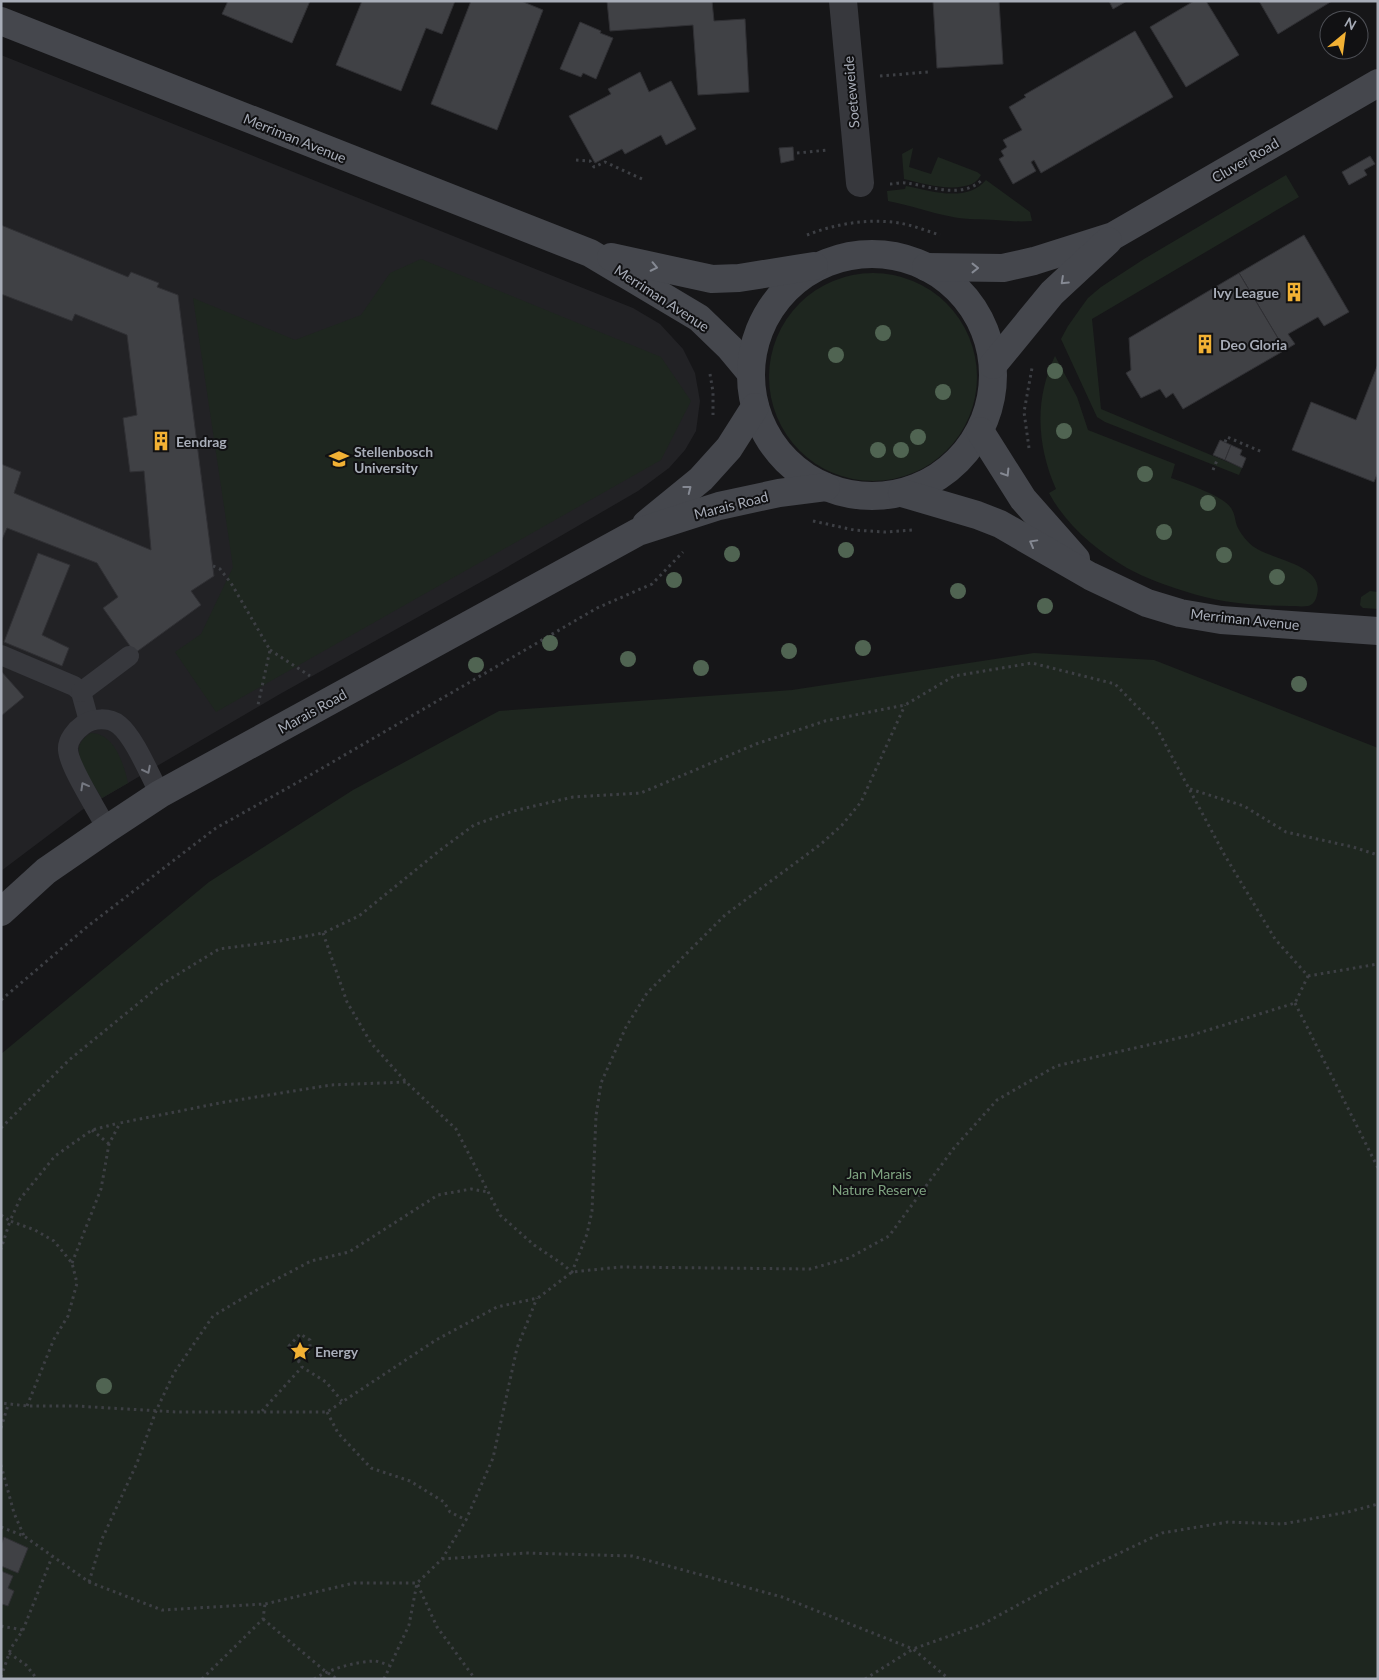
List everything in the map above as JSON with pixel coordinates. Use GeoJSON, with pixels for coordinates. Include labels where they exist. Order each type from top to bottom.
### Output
{"type":"FeatureCollection","features":[{"type":"Feature","properties":{"kind":"street","name":"Soeteweide"},"geometry":{"type":"LineString","coordinates":[[843,1],[860,182]]}},
{"type":"Feature","properties":{"kind":"street","name":"Merriman Avenue"},"geometry":{"type":"LineString","coordinates":[[1,21],[590,253],[712,279],[739,278],[821,265]]}},
{"type":"Feature","properties":{"kind":"street","name":"Cluver Road"},"geometry":{"type":"LineString","coordinates":[[926,267],[1003,268],[1034,261],[1113,236],[1378,83]]}},
{"type":"Feature","properties":{"kind":"street","name":"Cluver Road"},"geometry":{"type":"LineString","coordinates":[[993,365],[1052,293],[1113,236]]}},
{"type":"Feature","properties":{"kind":"street","name":"Merriman Avenue"},"geometry":{"type":"LineString","coordinates":[[590,253],[698,318],[730,348],[750,372]]}},
{"type":"Feature","properties":{"kind":"street"},"geometry":{"type":"LineString","coordinates":[[874,255],[901,258],[926,267],[947,281],[965,298],[978,318],[988,341],[993,365],[990,402],[980,431],[966,452],[947,470],[926,484],[902,493],[876,496],[851,494],[826,487],[802,474],[781,455],[765,432],[755,407],[750,372],[754,345],[764,320],[779,298],[798,279],[821,265],[847,257],[874,255]]}},
{"type":"Feature","properties":{"kind":"street","name":"Marais Road"},"geometry":{"type":"LineString","coordinates":[[638,532],[701,479],[729,448],[755,407]]}},
{"type":"Feature","properties":{"kind":"street","name":"Merriman Avenue"},"geometry":{"type":"LineString","coordinates":[[980,431],[1023,499],[1090,576]]}},
{"type":"Feature","properties":{"kind":"street","name":"Marais Road"},"geometry":{"type":"LineString","coordinates":[[1,912],[46,871],[160,794],[638,532],[727,504],[780,493],[826,487]]}},
{"type":"Feature","properties":{"kind":"street","name":"Merriman Avenue"},"geometry":{"type":"LineString","coordinates":[[902,493],[977,515],[1000,524],[1090,576],[1147,603],[1221,620],[1378,631]]}},
{"type":"Feature","properties":{"kind":"lane"},"geometry":{"type":"LineString","coordinates":[[1,655],[74,686],[81,692],[89,721]]}},
{"type":"Feature","properties":{"kind":"lane"},"geometry":{"type":"LineString","coordinates":[[81,692],[129,656]]}},
{"type":"Feature","properties":{"kind":"lane"},"geometry":{"type":"LineString","coordinates":[[107,829],[77,774],[67,748],[74,734],[89,721],[100,719],[119,725],[139,753],[160,794]]}},
{"type":"Feature","properties":{"kind":"path"},"geometry":{"type":"LineString","coordinates":[[894,75],[928,72]]}},
{"type":"Feature","properties":{"kind":"path"},"geometry":{"type":"LineString","coordinates":[[797,153],[827,150]]}},
{"type":"Feature","properties":{"kind":"path"},"geometry":{"type":"LineString","coordinates":[[576,160],[590,161],[594,167],[605,162],[642,179]]}},
{"type":"Feature","properties":{"kind":"path"},"geometry":{"type":"LineString","coordinates":[[904,182],[941,190],[957,190],[977,185],[983,179]]}},
{"type":"Feature","properties":{"kind":"path"},"geometry":{"type":"LineString","coordinates":[[803,236],[828,227],[880,221],[900,223],[945,236]]}},
{"type":"Feature","properties":{"kind":"path"},"geometry":{"type":"LineString","coordinates":[[1030,457],[1024,412],[1031,370],[1035,361]]}},
{"type":"Feature","properties":{"kind":"path"},"geometry":{"type":"LineString","coordinates":[[709,370],[713,392],[713,420]]}},
{"type":"Feature","properties":{"kind":"path"},"geometry":{"type":"LineString","coordinates":[[1224,442],[1227,438],[1262,452]]}},
{"type":"Feature","properties":{"kind":"path"},"geometry":{"type":"LineString","coordinates":[[1213,470],[1218,458]]}},
{"type":"Feature","properties":{"kind":"path"},"geometry":{"type":"LineString","coordinates":[[806,520],[885,532],[923,529]]}},
{"type":"Feature","properties":{"kind":"path"},"geometry":{"type":"LineString","coordinates":[[1,1000],[88,926],[216,828],[597,608],[652,584],[683,552]]}},
{"type":"Feature","properties":{"kind":"path"},"geometry":{"type":"LineString","coordinates":[[213,566],[220,569],[231,582],[270,650],[306,675],[313,677]]}},
{"type":"Feature","properties":{"kind":"path"},"geometry":{"type":"LineString","coordinates":[[257,706],[270,650]]}},
{"type":"Feature","properties":{"kind":"path"},"geometry":{"type":"LineString","coordinates":[[1,1128],[69,1060],[162,984],[219,949],[280,942],[323,933],[359,916],[474,825],[513,811],[572,797],[640,793],[756,744],[825,722],[905,705],[954,676],[1032,663],[1115,684],[1155,725],[1224,854],[1275,939],[1308,976]]}},
{"type":"Feature","properties":{"kind":"path"},"geometry":{"type":"LineString","coordinates":[[1,1403],[27,1406],[76,1406],[156,1411],[327,1412],[436,1340],[498,1307],[538,1298],[572,1272],[587,1234],[592,1211],[596,1116],[601,1083],[626,1027],[648,993],[725,915],[821,844],[842,825],[860,802],[905,705]]}},
{"type":"Feature","properties":{"kind":"path"},"geometry":{"type":"LineString","coordinates":[[1190,789],[1244,806],[1286,832],[1378,854]]}},
{"type":"Feature","properties":{"kind":"path"},"geometry":{"type":"LineString","coordinates":[[323,933],[347,1002],[372,1043],[406,1082],[456,1129],[500,1215],[534,1245],[562,1263],[572,1272],[620,1267],[810,1269],[849,1258],[889,1236],[954,1148],[997,1100],[1056,1066],[1192,1035],[1295,1004],[1308,976]]}},
{"type":"Feature","properties":{"kind":"path"},"geometry":{"type":"LineString","coordinates":[[1308,976],[1378,964]]}},
{"type":"Feature","properties":{"kind":"path"},"geometry":{"type":"LineString","coordinates":[[1295,1004],[1378,1168]]}},
{"type":"Feature","properties":{"kind":"path"},"geometry":{"type":"LineString","coordinates":[[1,1249],[10,1221],[20,1199],[54,1156],[92,1130],[225,1102],[331,1085],[406,1082]]}},
{"type":"Feature","properties":{"kind":"path"},"geometry":{"type":"LineString","coordinates":[[72,1263],[101,1188],[109,1144],[120,1123]]}},
{"type":"Feature","properties":{"kind":"path"},"geometry":{"type":"LineString","coordinates":[[92,1130],[109,1144]]}},
{"type":"Feature","properties":{"kind":"path"},"geometry":{"type":"LineString","coordinates":[[89,1582],[102,1539],[137,1463],[156,1411],[174,1373],[213,1316],[310,1261],[349,1252],[438,1195],[471,1189],[488,1192]]}},
{"type":"Feature","properties":{"kind":"path"},"geometry":{"type":"LineString","coordinates":[[1,1215],[10,1221],[36,1230],[54,1241],[72,1263],[77,1283],[68,1316],[54,1339],[27,1406]]}},
{"type":"Feature","properties":{"kind":"path"},"geometry":{"type":"LineString","coordinates":[[384,1678],[409,1625],[417,1583],[442,1559],[466,1520],[494,1458],[517,1348],[538,1298]]}},
{"type":"Feature","properties":{"kind":"path"},"geometry":{"type":"LineString","coordinates":[[298,1361],[310,1350],[310,1340],[300,1334],[289,1346],[298,1361],[302,1367],[326,1382],[342,1402]]}},
{"type":"Feature","properties":{"kind":"path"},"geometry":{"type":"LineString","coordinates":[[262,1412],[302,1367]]}},
{"type":"Feature","properties":{"kind":"path"},"geometry":{"type":"LineString","coordinates":[[1,1428],[8,1405]]}},
{"type":"Feature","properties":{"kind":"path"},"geometry":{"type":"LineString","coordinates":[[327,1412],[338,1433],[371,1468],[410,1481],[444,1502],[450,1512],[466,1520]]}},
{"type":"Feature","properties":{"kind":"path"},"geometry":{"type":"LineString","coordinates":[[1,1465],[14,1513],[24,1536]]}},
{"type":"Feature","properties":{"kind":"path"},"geometry":{"type":"LineString","coordinates":[[865,1679],[914,1649],[982,1624],[1073,1576],[1162,1533],[1228,1522],[1283,1524],[1348,1512],[1378,1504]]}},
{"type":"Feature","properties":{"kind":"path"},"geometry":{"type":"LineString","coordinates":[[1,1527],[24,1536],[89,1582],[162,1610],[265,1604],[354,1583],[417,1583]]}},
{"type":"Feature","properties":{"kind":"path"},"geometry":{"type":"LineString","coordinates":[[442,1559],[526,1553],[632,1556],[782,1598],[914,1649],[949,1679]]}},
{"type":"Feature","properties":{"kind":"path"},"geometry":{"type":"LineString","coordinates":[[1,1677],[9,1653],[23,1630],[52,1557]]}},
{"type":"Feature","properties":{"kind":"path"},"geometry":{"type":"LineString","coordinates":[[417,1583],[437,1627],[475,1679]]}},
{"type":"Feature","properties":{"kind":"path"},"geometry":{"type":"LineString","coordinates":[[202,1679],[263,1619],[265,1604]]}},
{"type":"Feature","properties":{"kind":"path"},"geometry":{"type":"LineString","coordinates":[[263,1619],[337,1679]]}},
{"type":"Feature","properties":{"kind":"path"},"geometry":{"type":"LineString","coordinates":[[1,1626],[23,1630]]}},
{"type":"Feature","properties":{"kind":"path"},"geometry":{"type":"LineString","coordinates":[[9,1653],[26,1664],[38,1679]]}},
{"type":"Feature","properties":{"kind":"path"},"geometry":{"type":"LineString","coordinates":[[314,1679],[325,1671],[375,1661],[389,1665]]}},
{"type":"Feature","properties":{"kind":"path"},"geometry":{"type":"LineString","coordinates":[[1,1665],[6,1664]]}},
{"type":"Feature","properties":{"kind":"shaded area","name":"Stellenbosch University"},"geometry":{"type":"Polygon","coordinates":[[[1,55],[633,308],[660,324],[683,349],[695,373],[700,401],[696,431],[685,450],[669,468],[638,491],[497,573],[280,694],[82,810],[1,871],[1,55]]]}},
{"type":"Feature","properties":{"kind":"green space"},"geometry":{"type":"Polygon","coordinates":[[[913,148],[909,167],[931,174],[938,157],[981,175],[972,184],[956,187],[938,186],[904,179],[902,154],[913,148]]]}},
{"type":"Feature","properties":{"kind":"green space"},"geometry":{"type":"Polygon","coordinates":[[[1286,175],[1299,197],[1092,319],[1101,409],[1242,468],[1239,475],[1105,422],[1097,417],[1061,339],[1088,298],[1101,287],[1144,259],[1286,175]]]}},
{"type":"Feature","properties":{"kind":"green space"},"geometry":{"type":"Polygon","coordinates":[[[986,180],[1030,212],[1032,221],[959,218],[888,201],[887,191],[905,189],[906,186],[948,194],[969,191],[978,187],[986,180]]]}},
{"type":"Feature","properties":{"kind":"green space"},"geometry":{"type":"Polygon","coordinates":[[[421,259],[661,357],[691,401],[661,460],[216,712],[175,652],[201,634],[233,567],[193,298],[295,340],[361,315],[390,273],[421,259]]]}},
{"type":"Feature","properties":{"kind":"green space"},"geometry":{"type":"Polygon","coordinates":[[[863,273],[883,273],[903,277],[922,285],[947,303],[960,319],[969,337],[977,367],[973,407],[969,417],[960,435],[947,451],[931,464],[903,477],[883,481],[863,481],[843,477],[824,469],[807,458],[792,443],[781,426],[773,407],[769,387],[769,367],[773,347],[781,328],[792,311],[807,296],[824,285],[843,277],[863,273]]]}},
{"type":"Feature","properties":{"kind":"green space"},"geometry":{"type":"Polygon","coordinates":[[[1055,356],[1077,397],[1088,430],[1175,464],[1171,478],[1204,490],[1227,503],[1233,512],[1238,529],[1252,545],[1262,552],[1305,570],[1313,577],[1317,585],[1317,595],[1313,603],[1303,606],[1262,605],[1235,603],[1196,595],[1162,584],[1134,572],[1115,561],[1083,536],[1064,516],[1049,493],[1056,489],[1045,456],[1040,423],[1044,389],[1055,356]]]}},
{"type":"Feature","properties":{"kind":"green space"},"geometry":{"type":"Polygon","coordinates":[[[1370,591],[1378,592],[1378,609],[1363,608],[1360,605],[1361,597],[1370,591]]]}},
{"type":"Feature","properties":{"kind":"green space","name":"Jan Marais Nature Reserve"},"geometry":{"type":"Polygon","coordinates":[[[1034,653],[1154,660],[1378,748],[1378,1679],[1,1679],[1,1054],[209,882],[353,790],[499,711],[792,690],[1034,653]]]}},
{"type":"Feature","properties":{"kind":"green space"},"geometry":{"type":"Polygon","coordinates":[[[91,733],[99,734],[112,744],[121,759],[128,783],[102,798],[87,774],[79,753],[81,743],[91,733]]]}},
{"type":"Feature","properties":{"kind":"building"},"geometry":{"type":"Polygon","coordinates":[[[228,1],[310,1],[292,43],[222,14],[228,1]]]}},
{"type":"Feature","properties":{"kind":"building"},"geometry":{"type":"Polygon","coordinates":[[[362,1],[455,1],[442,34],[426,28],[401,91],[336,65],[362,1]]]}},
{"type":"Feature","properties":{"kind":"building"},"geometry":{"type":"Polygon","coordinates":[[[471,1],[521,1],[543,10],[497,130],[431,104],[471,1]]]}},
{"type":"Feature","properties":{"kind":"building"},"geometry":{"type":"Polygon","coordinates":[[[607,1],[712,1],[714,21],[745,19],[749,92],[698,95],[693,25],[610,31],[607,1]]]}},
{"type":"Feature","properties":{"kind":"building"},"geometry":{"type":"Polygon","coordinates":[[[933,1],[999,1],[1003,64],[937,68],[933,1]]]}},
{"type":"Feature","properties":{"kind":"building"},"geometry":{"type":"Polygon","coordinates":[[[1109,1],[1127,1],[1113,9],[1109,1]]]}},
{"type":"Feature","properties":{"kind":"building"},"geometry":{"type":"Polygon","coordinates":[[[1194,1],[1206,1],[1239,55],[1186,87],[1150,27],[1194,1]]]}},
{"type":"Feature","properties":{"kind":"building"},"geometry":{"type":"Polygon","coordinates":[[[1259,1],[1332,1],[1278,34],[1259,1]]]}},
{"type":"Feature","properties":{"kind":"building"},"geometry":{"type":"Polygon","coordinates":[[[580,22],[613,38],[596,79],[583,73],[581,77],[560,69],[580,22]]]}},
{"type":"Feature","properties":{"kind":"building"},"geometry":{"type":"Polygon","coordinates":[[[1135,31],[1173,97],[1041,173],[1034,160],[1031,162],[1036,171],[1013,184],[999,159],[1004,156],[1001,151],[1007,147],[1003,140],[1022,130],[1009,107],[1026,97],[1024,95],[1135,31]]]}},
{"type":"Feature","properties":{"kind":"building"},"geometry":{"type":"Polygon","coordinates":[[[640,72],[649,92],[671,81],[696,129],[666,145],[661,135],[625,154],[622,149],[595,163],[569,116],[611,94],[608,89],[640,72]]]}},
{"type":"Feature","properties":{"kind":"building"},"geometry":{"type":"Polygon","coordinates":[[[793,147],[794,160],[781,163],[779,148],[793,147]]]}},
{"type":"Feature","properties":{"kind":"building"},"geometry":{"type":"Polygon","coordinates":[[[1370,156],[1375,164],[1364,170],[1367,175],[1349,185],[1342,172],[1370,156]]]}},
{"type":"Feature","properties":{"kind":"building","name":"Eendrag"},"geometry":{"type":"Polygon","coordinates":[[[1,225],[128,277],[131,272],[159,283],[157,287],[178,295],[214,576],[191,591],[201,605],[135,653],[103,608],[118,597],[97,563],[7,528],[1,542],[1,464],[21,472],[14,493],[151,550],[144,471],[130,472],[123,418],[137,415],[127,335],[75,314],[72,321],[1,294],[1,225]]]}},
{"type":"Feature","properties":{"kind":"building","name":"Ivy League"},"geometry":{"type":"Polygon","coordinates":[[[1304,235],[1349,312],[1324,326],[1318,317],[1288,334],[1295,344],[1285,350],[1239,273],[1304,235]]]}},
{"type":"Feature","properties":{"kind":"building","name":"Deo Gloria"},"geometry":{"type":"Polygon","coordinates":[[[1239,273],[1285,350],[1183,409],[1173,393],[1166,398],[1160,389],[1141,398],[1126,373],[1131,370],[1129,338],[1239,273]]]}},
{"type":"Feature","properties":{"kind":"building"},"geometry":{"type":"Polygon","coordinates":[[[1378,364],[1378,472],[1374,482],[1292,450],[1311,402],[1356,420],[1378,364]]]}},
{"type":"Feature","properties":{"kind":"building"},"geometry":{"type":"Polygon","coordinates":[[[1220,440],[1231,445],[1225,460],[1213,455],[1220,440]]]}},
{"type":"Feature","properties":{"kind":"building"},"geometry":{"type":"Polygon","coordinates":[[[1231,445],[1242,450],[1240,455],[1246,458],[1242,468],[1225,460],[1231,445]]]}},
{"type":"Feature","properties":{"kind":"building"},"geometry":{"type":"Polygon","coordinates":[[[38,553],[70,565],[42,635],[69,648],[62,666],[4,642],[38,553]]]}},
{"type":"Feature","properties":{"kind":"building"},"geometry":{"type":"Polygon","coordinates":[[[1,671],[24,697],[1,716],[1,671]]]}},
{"type":"Feature","properties":{"kind":"building"},"geometry":{"type":"Polygon","coordinates":[[[4,1537],[28,1548],[18,1573],[1,1566],[1,1545],[4,1537]]]}},
{"type":"Feature","properties":{"kind":"building"},"geometry":{"type":"Polygon","coordinates":[[[1,1571],[13,1576],[8,1588],[14,1591],[8,1606],[2,1604],[1,1606],[1,1571]]]}},
{"type":"Feature","properties":{"kind":"place","name":"Ivy League"},"geometry":{"type":"Point","coordinates":[1294,292]}},
{"type":"Feature","properties":{"kind":"place","name":"Deo Gloria"},"geometry":{"type":"Point","coordinates":[1205,344]}},
{"type":"Feature","properties":{"kind":"place","name":"Eendrag"},"geometry":{"type":"Point","coordinates":[161,441]}},
{"type":"Feature","properties":{"kind":"place","name":"Stellenbosch University"},"geometry":{"type":"Point","coordinates":[339,459]}},
{"type":"Feature","properties":{"kind":"place","name":"Energy"},"geometry":{"type":"Point","coordinates":[300,1351]}}]}
